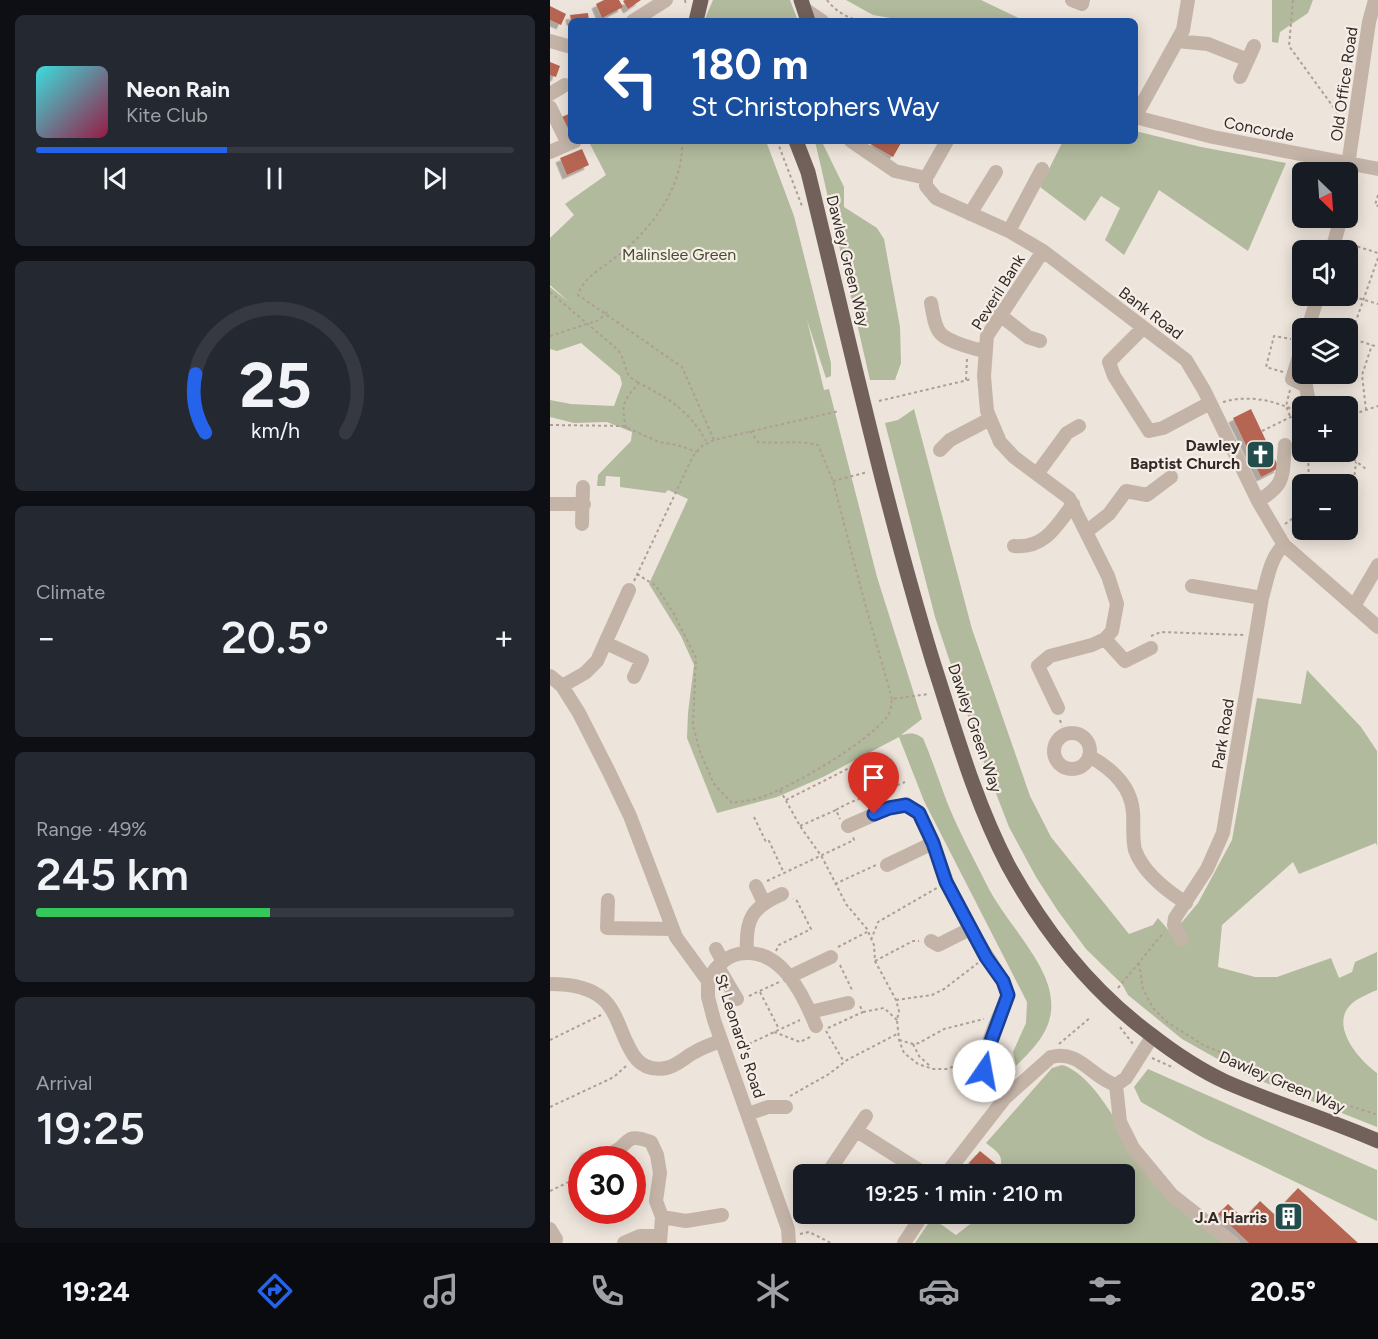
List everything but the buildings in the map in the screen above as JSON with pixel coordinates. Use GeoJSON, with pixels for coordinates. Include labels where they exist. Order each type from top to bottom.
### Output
{"type":"FeatureCollection","features":[{"type":"Feature","properties":{"kind":"main road"},"geometry":{"type":"LineString","coordinates":[[696,18],[699,2]]}},
{"type":"Feature","properties":{"kind":"main road","name":"Dawley Green Way"},"geometry":{"type":"LineString","coordinates":[[797,144],[808,172],[914,600],[980,801],[1007,863],[1028,899],[1060,944],[1116,1006],[1152,1036],[1224,1081],[1378,1141]]}},
{"type":"Feature","properties":{"kind":"street"},"geometry":{"type":"LineString","coordinates":[[638,18],[666,0]]}},
{"type":"Feature","properties":{"kind":"street"},"geometry":{"type":"LineString","coordinates":[[1138,112],[1183,30],[1188,0]]}},
{"type":"Feature","properties":{"kind":"street","name":"Old Office Road"},"geometry":{"type":"LineString","coordinates":[[1348,162],[1369,22],[1375,0]]}},
{"type":"Feature","properties":{"kind":"street"},"geometry":{"type":"LineString","coordinates":[[550,41],[568,46]]}},
{"type":"Feature","properties":{"kind":"street"},"geometry":{"type":"LineString","coordinates":[[1177,41],[1208,44],[1248,60]]}},
{"type":"Feature","properties":{"kind":"street"},"geometry":{"type":"LineString","coordinates":[[1240,77],[1254,46]]}},
{"type":"Feature","properties":{"kind":"street"},"geometry":{"type":"LineString","coordinates":[[550,94],[565,86]]}},
{"type":"Feature","properties":{"kind":"street"},"geometry":{"type":"LineString","coordinates":[[550,107],[568,137]]}},
{"type":"Feature","properties":{"kind":"street","name":"Concorde"},"geometry":{"type":"LineString","coordinates":[[1138,118],[1202,135],[1324,162]]}},
{"type":"Feature","properties":{"kind":"street"},"geometry":{"type":"LineString","coordinates":[[550,152],[568,143]]}},
{"type":"Feature","properties":{"kind":"street"},"geometry":{"type":"LineString","coordinates":[[855,144],[895,171],[926,178],[945,144]]}},
{"type":"Feature","properties":{"kind":"street","name":"Concorde"},"geometry":{"type":"LineString","coordinates":[[1358,168],[1378,169]]}},
{"type":"Feature","properties":{"kind":"street"},"geometry":{"type":"LineString","coordinates":[[1009,231],[1042,169]]}},
{"type":"Feature","properties":{"kind":"street"},"geometry":{"type":"LineString","coordinates":[[970,214],[996,172]]}},
{"type":"Feature","properties":{"kind":"street","name":"Bank Road"},"geometry":{"type":"LineString","coordinates":[[926,178],[926,186],[936,198],[1009,231],[1043,251],[1186,360],[1211,405],[1258,501],[1284,545],[1378,627]]}},
{"type":"Feature","properties":{"kind":"street","name":"Peveril Bank"},"geometry":{"type":"LineString","coordinates":[[1043,251],[987,336],[984,376],[988,411],[1000,442],[1014,457],[1069,498],[1073,504],[1108,576],[1117,604],[1112,631],[1105,639]]}},
{"type":"Feature","properties":{"kind":"street"},"geometry":{"type":"LineString","coordinates":[[931,303],[939,332],[943,336],[985,351]]}},
{"type":"Feature","properties":{"kind":"street"},"geometry":{"type":"LineString","coordinates":[[1000,315],[1028,337],[1040,340]]}},
{"type":"Feature","properties":{"kind":"street"},"geometry":{"type":"LineString","coordinates":[[1144,328],[1109,362],[1114,376],[1149,431],[1164,428],[1211,405]]}},
{"type":"Feature","properties":{"kind":"street"},"geometry":{"type":"LineString","coordinates":[[1292,358],[1287,375],[1306,386],[1308,396]]}},
{"type":"Feature","properties":{"kind":"street"},"geometry":{"type":"LineString","coordinates":[[940,450],[950,440],[991,419]]}},
{"type":"Feature","properties":{"kind":"street"},"geometry":{"type":"LineString","coordinates":[[1037,474],[1067,433],[1079,426]]}},
{"type":"Feature","properties":{"kind":"street"},"geometry":{"type":"LineString","coordinates":[[1258,501],[1273,492],[1281,480],[1285,444]]}},
{"type":"Feature","properties":{"kind":"street"},"geometry":{"type":"LineString","coordinates":[[1086,532],[1109,514],[1126,491],[1147,495],[1171,477]]}},
{"type":"Feature","properties":{"kind":"street"},"geometry":{"type":"LineString","coordinates":[[582,524],[583,487]]}},
{"type":"Feature","properties":{"kind":"street"},"geometry":{"type":"LineString","coordinates":[[550,504],[584,504]]}},
{"type":"Feature","properties":{"kind":"street"},"geometry":{"type":"LineString","coordinates":[[1014,546],[1027,547],[1047,537],[1073,504]]}},
{"type":"Feature","properties":{"kind":"street","name":"Park Road"},"geometry":{"type":"LineString","coordinates":[[1174,921],[1207,869],[1223,833],[1262,598],[1273,562],[1279,549],[1284,545]]}},
{"type":"Feature","properties":{"kind":"street"},"geometry":{"type":"LineString","coordinates":[[1354,606],[1378,565]]}},
{"type":"Feature","properties":{"kind":"street"},"geometry":{"type":"LineString","coordinates":[[1192,586],[1262,598]]}},
{"type":"Feature","properties":{"kind":"street"},"geometry":{"type":"LineString","coordinates":[[562,686],[589,670],[597,661],[629,590]]}},
{"type":"Feature","properties":{"kind":"street"},"geometry":{"type":"LineString","coordinates":[[1058,708],[1038,666],[1050,656],[1092,645],[1105,639],[1125,661],[1147,644]]}},
{"type":"Feature","properties":{"kind":"street"},"geometry":{"type":"LineString","coordinates":[[606,643],[642,660],[634,677]]}},
{"type":"Feature","properties":{"kind":"street","name":"St Leonard's Road"},"geometry":{"type":"LineString","coordinates":[[550,676],[562,686],[579,713],[614,780],[676,937],[708,981],[708,997],[721,1041],[788,1229],[789,1240]]}},
{"type":"Feature","properties":{"kind":"street"},"geometry":{"type":"LineString","coordinates":[[1064,730],[1082,736],[1089,745],[1089,756],[1087,761],[1076,769],[1064,768],[1056,759],[1054,747],[1064,730]]}},
{"type":"Feature","properties":{"kind":"street"},"geometry":{"type":"LineString","coordinates":[[1089,756],[1116,774],[1125,788],[1133,811],[1135,849],[1141,860],[1156,880],[1186,903]]}},
{"type":"Feature","properties":{"kind":"street"},"geometry":{"type":"LineString","coordinates":[[854,824],[889,808],[906,805],[919,813],[933,843],[946,882],[986,957],[1003,981],[1008,995],[984,1060],[988,1082],[1005,1098]]}},
{"type":"Feature","properties":{"kind":"street"},"geometry":{"type":"LineString","coordinates":[[887,865],[933,843]]}},
{"type":"Feature","properties":{"kind":"street"},"geometry":{"type":"LineString","coordinates":[[756,886],[764,903]]}},
{"type":"Feature","properties":{"kind":"street"},"geometry":{"type":"LineString","coordinates":[[747,952],[748,922],[764,903],[782,894]]}},
{"type":"Feature","properties":{"kind":"street"},"geometry":{"type":"LineString","coordinates":[[608,900],[607,933],[673,929]]}},
{"type":"Feature","properties":{"kind":"street"},"geometry":{"type":"LineString","coordinates":[[1174,921],[1181,939]]}},
{"type":"Feature","properties":{"kind":"street"},"geometry":{"type":"LineString","coordinates":[[931,940],[938,945],[970,929]]}},
{"type":"Feature","properties":{"kind":"street"},"geometry":{"type":"LineString","coordinates":[[716,949],[738,999]]}},
{"type":"Feature","properties":{"kind":"street"},"geometry":{"type":"LineString","coordinates":[[708,981],[713,971],[732,956],[754,952],[771,960],[789,977],[816,1021],[854,1000]]}},
{"type":"Feature","properties":{"kind":"street"},"geometry":{"type":"LineString","coordinates":[[789,977],[831,957]]}},
{"type":"Feature","properties":{"kind":"street"},"geometry":{"type":"LineString","coordinates":[[550,984],[572,986],[594,992],[604,999],[613,1009],[635,1059],[647,1066],[666,1068],[677,1064],[698,1050],[721,1041]]}},
{"type":"Feature","properties":{"kind":"street"},"geometry":{"type":"LineString","coordinates":[[954,1164],[1005,1098],[1051,1057],[1058,1055],[1072,1057],[1106,1082],[1116,1084],[1126,1078],[1152,1036]]}},
{"type":"Feature","properties":{"kind":"street"},"geometry":{"type":"LineString","coordinates":[[965,1075],[984,1066]]}},
{"type":"Feature","properties":{"kind":"street"},"geometry":{"type":"LineString","coordinates":[[1116,1084],[1120,1122],[1133,1148],[1172,1195],[1205,1219],[1232,1243]]}},
{"type":"Feature","properties":{"kind":"street"},"geometry":{"type":"LineString","coordinates":[[748,1114],[780,1106]]}},
{"type":"Feature","properties":{"kind":"street"},"geometry":{"type":"LineString","coordinates":[[834,1164],[866,1116]]}},
{"type":"Feature","properties":{"kind":"street"},"geometry":{"type":"LineString","coordinates":[[857,1131],[909,1164]]}},
{"type":"Feature","properties":{"kind":"street"},"geometry":{"type":"LineString","coordinates":[[620,1146],[628,1139],[638,1137],[651,1142],[657,1155],[660,1173],[656,1201],[662,1217],[660,1239],[640,1236],[624,1243]]}},
{"type":"Feature","properties":{"kind":"street"},"geometry":{"type":"LineString","coordinates":[[662,1217],[686,1221],[722,1215]]}},
{"type":"Feature","properties":{"kind":"street"},"geometry":{"type":"LineString","coordinates":[[904,1243],[916,1224]]}},
{"type":"Feature","properties":{"kind":"street"},"geometry":{"type":"LineString","coordinates":[[550,1229],[556,1239],[555,1243]]}},
{"type":"Feature","properties":{"kind":"path"},"geometry":{"type":"LineString","coordinates":[[827,0],[831,6],[850,18]]}},
{"type":"Feature","properties":{"kind":"path"},"geometry":{"type":"LineString","coordinates":[[1293,0],[1289,45],[1353,134]]}},
{"type":"Feature","properties":{"kind":"path"},"geometry":{"type":"LineString","coordinates":[[682,144],[683,157],[676,177],[656,218],[640,238],[581,286],[578,295],[682,367],[714,440]]}},
{"type":"Feature","properties":{"kind":"path"},"geometry":{"type":"LineString","coordinates":[[1378,195],[1375,205],[1378,206]]}},
{"type":"Feature","properties":{"kind":"path"},"geometry":{"type":"LineString","coordinates":[[1358,249],[1378,252]]}},
{"type":"Feature","properties":{"kind":"path"},"geometry":{"type":"LineString","coordinates":[[1378,258],[1350,338],[1378,347]]}},
{"type":"Feature","properties":{"kind":"path"},"geometry":{"type":"LineString","coordinates":[[550,292],[618,350],[625,359],[626,372],[631,379],[671,401],[694,420],[707,442]]}},
{"type":"Feature","properties":{"kind":"path"},"geometry":{"type":"LineString","coordinates":[[1358,298],[1378,304]]}},
{"type":"Feature","properties":{"kind":"path"},"geometry":{"type":"LineString","coordinates":[[550,336],[599,320],[609,310]]}},
{"type":"Feature","properties":{"kind":"path"},"geometry":{"type":"LineString","coordinates":[[1262,432],[1291,417],[1286,406],[1287,375],[1266,367],[1274,336],[1292,341]]}},
{"type":"Feature","properties":{"kind":"path"},"geometry":{"type":"LineString","coordinates":[[1366,410],[1362,375],[1372,345]]}},
{"type":"Feature","properties":{"kind":"path"},"geometry":{"type":"LineString","coordinates":[[966,380],[967,346]]}},
{"type":"Feature","properties":{"kind":"path"},"geometry":{"type":"LineString","coordinates":[[879,401],[984,376]]}},
{"type":"Feature","properties":{"kind":"path"},"geometry":{"type":"LineString","coordinates":[[626,428],[622,409],[628,396],[639,383]]}},
{"type":"Feature","properties":{"kind":"path"},"geometry":{"type":"LineString","coordinates":[[1211,405],[1235,398],[1286,406],[1292,409]]}},
{"type":"Feature","properties":{"kind":"path"},"geometry":{"type":"LineString","coordinates":[[1358,413],[1378,406]]}},
{"type":"Feature","properties":{"kind":"path"},"geometry":{"type":"LineString","coordinates":[[629,590],[697,452],[707,442],[839,411]]}},
{"type":"Feature","properties":{"kind":"path"},"geometry":{"type":"LineString","coordinates":[[550,425],[626,428],[659,442],[678,445],[697,452]]}},
{"type":"Feature","properties":{"kind":"path"},"geometry":{"type":"LineString","coordinates":[[637,574],[656,586],[674,614],[696,658],[693,724],[700,752],[714,784],[732,803],[758,799],[780,790],[824,765],[877,729],[889,714],[892,699],[834,481],[818,445],[802,441],[773,443],[758,441],[750,431]]}},
{"type":"Feature","properties":{"kind":"path"},"geometry":{"type":"LineString","coordinates":[[1355,474],[1356,462],[1366,469]]}},
{"type":"Feature","properties":{"kind":"path"},"geometry":{"type":"LineString","coordinates":[[834,481],[870,472]]}},
{"type":"Feature","properties":{"kind":"path"},"geometry":{"type":"LineString","coordinates":[[1275,531],[1292,519]]}},
{"type":"Feature","properties":{"kind":"path"},"geometry":{"type":"LineString","coordinates":[[1147,644],[1161,632],[1255,636]]}},
{"type":"Feature","properties":{"kind":"path"},"geometry":{"type":"LineString","coordinates":[[892,699],[932,694]]}},
{"type":"Feature","properties":{"kind":"path"},"geometry":{"type":"LineString","coordinates":[[786,800],[875,755],[891,788]]}},
{"type":"Feature","properties":{"kind":"path"},"geometry":{"type":"LineString","coordinates":[[800,826],[849,802],[861,800],[905,782]]}},
{"type":"Feature","properties":{"kind":"path"},"geometry":{"type":"LineString","coordinates":[[780,790],[800,826],[822,856],[846,904],[868,932],[874,945],[875,961],[896,1000],[899,1011],[897,1020],[899,1040],[904,1053],[918,1064],[933,1069],[948,1069],[956,1065],[965,1075]]}},
{"type":"Feature","properties":{"kind":"path"},"geometry":{"type":"LineString","coordinates":[[756,886],[854,840],[854,824],[843,825],[836,810]]}},
{"type":"Feature","properties":{"kind":"path"},"geometry":{"type":"LineString","coordinates":[[754,817],[766,842],[769,841],[784,873]]}},
{"type":"Feature","properties":{"kind":"path"},"geometry":{"type":"LineString","coordinates":[[835,884],[881,863],[887,865]]}},
{"type":"Feature","properties":{"kind":"path"},"geometry":{"type":"LineString","coordinates":[[871,940],[878,922],[946,882]]}},
{"type":"Feature","properties":{"kind":"path"},"geometry":{"type":"LineString","coordinates":[[771,960],[779,945],[811,929],[797,900],[782,894]]}},
{"type":"Feature","properties":{"kind":"path"},"geometry":{"type":"LineString","coordinates":[[1118,988],[1174,921]]}},
{"type":"Feature","properties":{"kind":"path"},"geometry":{"type":"LineString","coordinates":[[863,1012],[854,1000],[837,958],[831,957],[832,950],[868,932]]}},
{"type":"Feature","properties":{"kind":"path"},"geometry":{"type":"LineString","coordinates":[[875,961],[913,941],[931,940]]}},
{"type":"Feature","properties":{"kind":"path"},"geometry":{"type":"LineString","coordinates":[[896,1000],[932,995],[944,989],[986,957]]}},
{"type":"Feature","properties":{"kind":"path"},"geometry":{"type":"LineString","coordinates":[[1139,963],[1143,989],[1153,1008],[1167,1022],[1203,1045],[1264,1070],[1307,1092],[1378,1115]]}},
{"type":"Feature","properties":{"kind":"path"},"geometry":{"type":"LineString","coordinates":[[738,999],[789,977]]}},
{"type":"Feature","properties":{"kind":"path"},"geometry":{"type":"LineString","coordinates":[[760,991],[779,1029]]}},
{"type":"Feature","properties":{"kind":"path"},"geometry":{"type":"LineString","coordinates":[[854,1000],[863,1012]]}},
{"type":"Feature","properties":{"kind":"path"},"geometry":{"type":"LineString","coordinates":[[726,1054],[779,1029],[816,1021],[884,1008],[897,1020]]}},
{"type":"Feature","properties":{"kind":"path"},"geometry":{"type":"LineString","coordinates":[[550,1040],[613,1009]]}},
{"type":"Feature","properties":{"kind":"path"},"geometry":{"type":"LineString","coordinates":[[899,1040],[913,1044],[919,1043],[944,1029],[991,1017],[998,1018]]}},
{"type":"Feature","properties":{"kind":"path"},"geometry":{"type":"LineString","coordinates":[[1058,1055],[1058,1045],[1091,1017]]}},
{"type":"Feature","properties":{"kind":"path"},"geometry":{"type":"LineString","coordinates":[[774,1032],[800,1042],[816,1021]]}},
{"type":"Feature","properties":{"kind":"path"},"geometry":{"type":"LineString","coordinates":[[816,1021],[844,1062]]}},
{"type":"Feature","properties":{"kind":"path"},"geometry":{"type":"LineString","coordinates":[[780,1106],[844,1062],[899,1033]]}},
{"type":"Feature","properties":{"kind":"path"},"geometry":{"type":"LineString","coordinates":[[913,1044],[919,1056],[933,1069]]}},
{"type":"Feature","properties":{"kind":"path"},"geometry":{"type":"LineString","coordinates":[[550,1107],[614,1077],[635,1059]]}},
{"type":"Feature","properties":{"kind":"path"},"geometry":{"type":"LineString","coordinates":[[550,1191],[568,1182]]}},
{"type":"Feature","properties":{"kind":"path"},"geometry":{"type":"LineString","coordinates":[[789,1240],[809,1232],[831,1243]]}},
{"type":"Feature","properties":{"kind":"green space"},"geometry":{"type":"Polygon","coordinates":[[[713,0],[790,0],[797,18],[705,18],[713,0]]]}},
{"type":"Feature","properties":{"kind":"green space"},"geometry":{"type":"Polygon","coordinates":[[[846,0],[981,0],[1019,18],[890,18],[873,15],[846,0]]]}},
{"type":"Feature","properties":{"kind":"green space"},"geometry":{"type":"Polygon","coordinates":[[[1272,0],[1313,0],[1308,13],[1280,32],[1278,43],[1272,42],[1272,0]]]}},
{"type":"Feature","properties":{"kind":"green space"},"geometry":{"type":"Polygon","coordinates":[[[1138,132],[1201,147],[1286,163],[1248,251],[1159,190],[1124,255],[1105,240],[1120,208],[1101,196],[1085,221],[1040,187],[1062,144],[1138,144],[1138,132]]]}},
{"type":"Feature","properties":{"kind":"green space","name":"Malinslee Green"},"geometry":{"type":"Polygon","coordinates":[[[590,144],[767,144],[794,216],[831,363],[831,376],[826,378],[807,320],[824,390],[829,389],[877,577],[922,719],[901,735],[912,734],[923,738],[947,802],[967,846],[996,902],[1035,958],[1048,986],[1051,1010],[1046,1029],[1036,1045],[1016,1066],[1013,1052],[1026,1023],[1027,1002],[924,801],[899,737],[823,777],[777,797],[717,813],[687,738],[694,665],[681,636],[649,584],[688,499],[668,490],[665,493],[620,487],[620,477],[606,476],[605,486],[597,486],[598,475],[631,441],[632,432],[607,422],[574,423],[550,417],[550,400],[571,404],[614,406],[622,384],[620,376],[581,343],[557,351],[550,349],[550,287],[569,302],[550,285],[550,238],[574,215],[565,204],[606,175],[590,144]]]}},
{"type":"Feature","properties":{"kind":"green space"},"geometry":{"type":"Polygon","coordinates":[[[816,144],[823,144],[844,187],[844,207],[877,228],[884,239],[900,327],[901,363],[895,380],[870,380],[816,144]]]}},
{"type":"Feature","properties":{"kind":"green space"},"geometry":{"type":"Polygon","coordinates":[[[914,409],[972,629],[1030,796],[1051,837],[1129,934],[1153,925],[1158,918],[1172,934],[1198,903],[1232,840],[1257,698],[1301,704],[1307,670],[1361,727],[1377,751],[1377,846],[1376,843],[1299,874],[1293,862],[1222,925],[1218,967],[1255,977],[1277,977],[1331,958],[1339,978],[1352,972],[1355,962],[1377,952],[1377,990],[1349,1006],[1344,1015],[1343,1026],[1352,1047],[1377,1073],[1377,1127],[1246,1075],[1182,1039],[1128,995],[1122,984],[1086,949],[1036,877],[1009,827],[980,752],[935,617],[885,423],[898,420],[914,409]]]}},
{"type":"Feature","properties":{"kind":"green space"},"geometry":{"type":"Polygon","coordinates":[[[1062,1065],[1075,1071],[1088,1083],[1112,1114],[1159,1188],[1185,1214],[1224,1243],[915,1243],[928,1224],[940,1224],[956,1235],[970,1224],[1135,1224],[1135,1164],[1001,1164],[1000,1156],[986,1143],[1052,1068],[1062,1065]]]}},
{"type":"Feature","properties":{"kind":"green space"},"geometry":{"type":"Polygon","coordinates":[[[1148,1069],[1377,1170],[1377,1221],[1204,1138],[1141,1102],[1134,1087],[1148,1069]]]}},
{"type":"Feature","properties":{"kind":"place","name":"Dawley Baptist Church"},"geometry":{"type":"Point","coordinates":[1261,454]}},
{"type":"Feature","properties":{"kind":"place","name":"J.A Harris"},"geometry":{"type":"Point","coordinates":[1288,1217]}},
{"type":"Feature","properties":{"kind":"route"},"geometry":{"type":"LineString","coordinates":[[874,814],[906,805],[919,813],[933,843],[946,882],[962,914],[986,957],[1003,981],[1008,995],[984,1060],[984,1071]]}}]}
